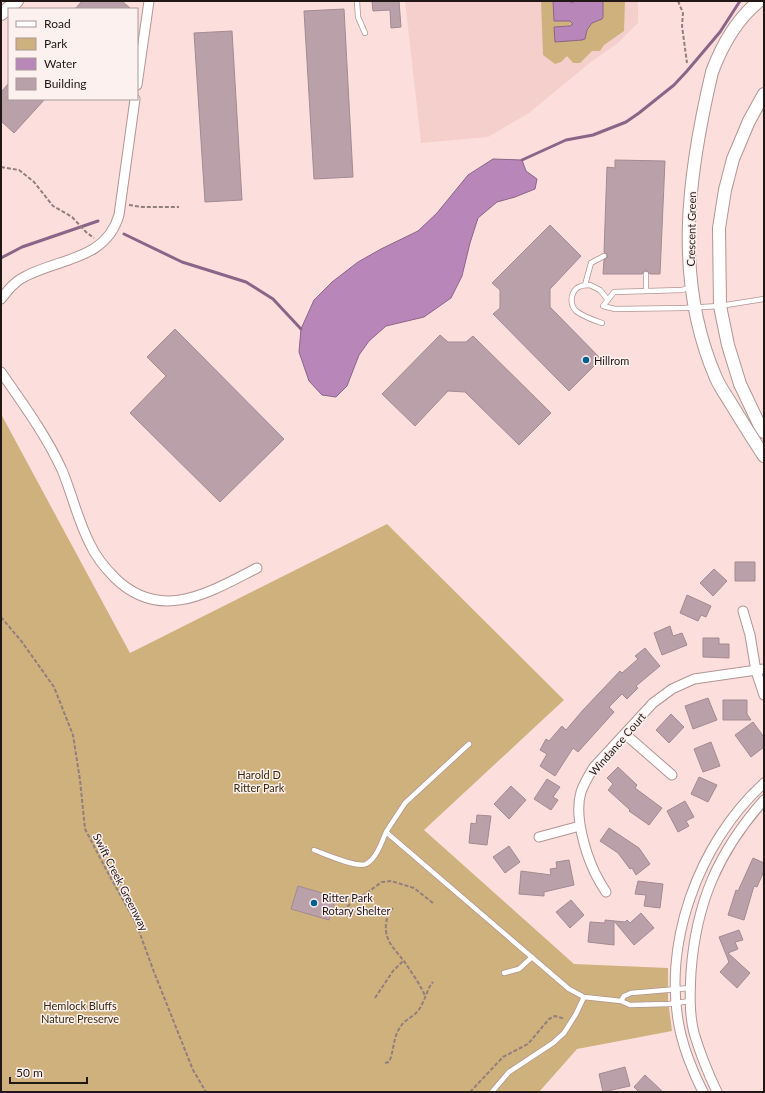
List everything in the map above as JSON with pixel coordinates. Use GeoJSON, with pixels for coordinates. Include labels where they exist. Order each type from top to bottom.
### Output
{"type":"FeatureCollection","features":[{"type":"Feature","properties":{"kind":"street"},"geometry":{"type":"LineString","coordinates":[[1,14],[16,1]]}},
{"type":"Feature","properties":{"kind":"street"},"geometry":{"type":"LineString","coordinates":[[138,78],[149,1]]}},
{"type":"Feature","properties":{"kind":"street","name":"Crescent Green"},"geometry":{"type":"LineString","coordinates":[[759,1],[752,6],[740,20],[717,58],[712,72],[690,196],[688,242],[691,287],[700,332],[707,356],[717,380],[764,456]]}},
{"type":"Feature","properties":{"kind":"street"},"geometry":{"type":"LineString","coordinates":[[764,94],[749,121],[733,159],[725,190],[719,228],[720,306],[728,345],[740,384],[764,432]]}},
{"type":"Feature","properties":{"kind":"street"},"geometry":{"type":"LineString","coordinates":[[1,299],[12,286],[25,276],[76,258],[94,249],[108,237],[115,227],[119,215],[135,100]]}},
{"type":"Feature","properties":{"kind":"street"},"geometry":{"type":"LineString","coordinates":[[1,372],[46,438],[67,482],[90,545],[97,557],[122,585],[148,599],[172,602],[185,600],[202,594],[257,568]]}},
{"type":"Feature","properties":{"kind":"street"},"geometry":{"type":"LineString","coordinates":[[743,611],[760,670],[764,696]]}},
{"type":"Feature","properties":{"kind":"street","name":"Windance Court"},"geometry":{"type":"LineString","coordinates":[[606,892],[595,874],[580,826],[578,805],[584,785],[594,768],[662,695],[682,684],[694,680],[760,670]]}},
{"type":"Feature","properties":{"kind":"street"},"geometry":{"type":"LineString","coordinates":[[625,734],[672,775]]}},
{"type":"Feature","properties":{"kind":"street"},"geometry":{"type":"LineString","coordinates":[[703,1092],[693,1070],[681,1034],[677,1003],[676,989],[682,927],[687,906],[703,864],[741,806],[764,783]]}},
{"type":"Feature","properties":{"kind":"street"},"geometry":{"type":"LineString","coordinates":[[717,1092],[705,1066],[694,1032],[690,1001],[693,948],[706,894],[722,859],[736,835],[764,800]]}},
{"type":"Feature","properties":{"kind":"street"},"geometry":{"type":"LineString","coordinates":[[539,837],[580,826]]}},
{"type":"Feature","properties":{"kind":"lane"},"geometry":{"type":"LineString","coordinates":[[357,1],[358,17],[365,33]]}},
{"type":"Feature","properties":{"kind":"lane"},"geometry":{"type":"LineString","coordinates":[[585,285],[591,263],[604,256]]}},
{"type":"Feature","properties":{"kind":"lane"},"geometry":{"type":"LineString","coordinates":[[646,274],[646,291]]}},
{"type":"Feature","properties":{"kind":"lane"},"geometry":{"type":"LineString","coordinates":[[602,324],[588,319],[575,310],[571,301],[572,294],[577,288],[590,285],[600,290],[608,300]]}},
{"type":"Feature","properties":{"kind":"lane"},"geometry":{"type":"LineString","coordinates":[[691,287],[682,290],[614,292],[603,306],[615,309],[684,308],[720,306],[764,298]]}},
{"type":"Feature","properties":{"kind":"lane"},"geometry":{"type":"LineString","coordinates":[[314,850],[359,865],[367,864],[375,856],[386,832],[406,803],[469,744]]}},
{"type":"Feature","properties":{"kind":"lane"},"geometry":{"type":"LineString","coordinates":[[386,832],[569,989],[584,997],[621,1001],[630,1005],[690,1001]]}},
{"type":"Feature","properties":{"kind":"lane"},"geometry":{"type":"LineString","coordinates":[[504,973],[519,969],[532,958]]}},
{"type":"Feature","properties":{"kind":"lane"},"geometry":{"type":"LineString","coordinates":[[621,1001],[624,996],[631,993],[690,988]]}},
{"type":"Feature","properties":{"kind":"lane"},"geometry":{"type":"LineString","coordinates":[[492,1092],[509,1072],[553,1043],[564,1033],[576,1014],[584,997]]}},
{"type":"Feature","properties":{"kind":"path"},"geometry":{"type":"LineString","coordinates":[[678,1],[683,13],[682,26],[687,63]]}},
{"type":"Feature","properties":{"kind":"path"},"geometry":{"type":"LineString","coordinates":[[1,167],[19,170],[34,182],[53,206],[72,217],[82,228],[96,239]]}},
{"type":"Feature","properties":{"kind":"path"},"geometry":{"type":"LineString","coordinates":[[127,212],[129,204],[142,207],[179,206]]}},
{"type":"Feature","properties":{"kind":"path","name":"Swift Creek Greenway"},"geometry":{"type":"LineString","coordinates":[[1,617],[22,642],[54,687],[73,734],[85,829],[136,923],[154,972],[194,1070],[206,1092]]}},
{"type":"Feature","properties":{"kind":"path"},"geometry":{"type":"LineString","coordinates":[[342,910],[382,882],[391,881],[414,888],[433,903]]}},
{"type":"Feature","properties":{"kind":"path"},"geometry":{"type":"LineString","coordinates":[[393,908],[388,913],[386,930],[387,939],[392,948],[416,979],[425,996]]}},
{"type":"Feature","properties":{"kind":"path"},"geometry":{"type":"LineString","coordinates":[[375,998],[390,975],[403,961]]}},
{"type":"Feature","properties":{"kind":"path"},"geometry":{"type":"LineString","coordinates":[[385,1063],[390,1062],[398,1029],[417,1012],[433,982]]}},
{"type":"Feature","properties":{"kind":"path"},"geometry":{"type":"LineString","coordinates":[[470,1092],[503,1057],[528,1044],[549,1019],[555,1016],[566,1019]]}},
{"type":"Feature","properties":{"kind":"shaded area"},"geometry":{"type":"Polygon","coordinates":[[[405,1],[638,1],[638,23],[618,43],[591,62],[529,113],[488,137],[421,143],[405,1]]]}},
{"type":"Feature","properties":{"kind":"green space"},"geometry":{"type":"Polygon","coordinates":[[[541,1],[553,1],[554,21],[573,22],[570,26],[554,27],[587,34],[587,30],[592,23],[603,17],[603,1],[625,1],[624,31],[604,45],[600,51],[592,51],[580,63],[573,63],[567,56],[561,62],[555,64],[543,55],[541,1]]]}},
{"type":"Feature","properties":{"kind":"green space","name":"Harold D Ritter Park"},"geometry":{"type":"Polygon","coordinates":[[[1,414],[130,653],[387,524],[564,700],[424,830],[574,964],[668,968],[668,1000],[672,1031],[577,1049],[539,1092],[1,1092],[1,414]]]}},
{"type":"Feature","properties":{"kind":"water"},"geometry":{"type":"Polygon","coordinates":[[[553,1],[569,1],[572,3],[575,1],[603,1],[603,17],[602,19],[592,23],[587,30],[585,39],[555,42],[554,27],[570,26],[573,24],[570,21],[554,21],[553,1]]]}},
{"type":"Feature","properties":{"kind":"water"},"geometry":{"type":"Polygon","coordinates":[[[493,159],[522,160],[526,171],[537,179],[535,189],[497,202],[478,218],[462,276],[451,298],[424,317],[386,326],[369,341],[359,355],[347,386],[336,397],[322,395],[309,381],[299,352],[301,329],[314,300],[332,282],[358,262],[418,231],[437,213],[468,175],[493,159]]]}},
{"type":"Feature","properties":{"kind":"building"},"geometry":{"type":"Polygon","coordinates":[[[82,1],[122,1],[130,8],[76,8],[82,1]]]}},
{"type":"Feature","properties":{"kind":"building"},"geometry":{"type":"Polygon","coordinates":[[[372,1],[399,1],[401,27],[391,28],[390,10],[373,11],[372,1]]]}},
{"type":"Feature","properties":{"kind":"building"},"geometry":{"type":"Polygon","coordinates":[[[344,9],[353,177],[314,179],[304,11],[344,9]]]}},
{"type":"Feature","properties":{"kind":"building"},"geometry":{"type":"Polygon","coordinates":[[[232,31],[242,200],[205,202],[194,33],[232,31]]]}},
{"type":"Feature","properties":{"kind":"building"},"geometry":{"type":"Polygon","coordinates":[[[8,84],[8,100],[44,100],[14,133],[1,121],[1,92],[8,84]]]}},
{"type":"Feature","properties":{"kind":"building"},"geometry":{"type":"Polygon","coordinates":[[[615,160],[665,161],[660,274],[650,274],[646,270],[642,274],[603,274],[604,260],[608,256],[604,252],[607,167],[615,168],[615,160]]]}},
{"type":"Feature","properties":{"kind":"building"},"geometry":{"type":"Polygon","coordinates":[[[550,225],[581,256],[550,289],[550,307],[601,359],[569,391],[493,314],[500,308],[500,290],[492,283],[550,225]]]}},
{"type":"Feature","properties":{"kind":"building"},"geometry":{"type":"Polygon","coordinates":[[[175,329],[284,439],[220,502],[130,413],[166,376],[147,357],[175,329]]]}},
{"type":"Feature","properties":{"kind":"building"},"geometry":{"type":"Polygon","coordinates":[[[440,335],[448,342],[466,342],[473,336],[551,413],[519,445],[465,392],[448,391],[415,426],[382,394],[440,335]]]}},
{"type":"Feature","properties":{"kind":"building"},"geometry":{"type":"Polygon","coordinates":[[[735,562],[755,562],[755,581],[735,581],[735,562]]]}},
{"type":"Feature","properties":{"kind":"building"},"geometry":{"type":"Polygon","coordinates":[[[714,569],[727,581],[713,596],[700,583],[714,569]]]}},
{"type":"Feature","properties":{"kind":"building"},"geometry":{"type":"Polygon","coordinates":[[[687,595],[711,606],[706,617],[701,615],[698,621],[680,613],[687,595]]]}},
{"type":"Feature","properties":{"kind":"building"},"geometry":{"type":"Polygon","coordinates":[[[670,626],[673,636],[682,633],[687,645],[662,655],[654,633],[670,626]]]}},
{"type":"Feature","properties":{"kind":"building"},"geometry":{"type":"Polygon","coordinates":[[[703,638],[719,638],[719,644],[729,644],[729,658],[703,657],[703,638]]]}},
{"type":"Feature","properties":{"kind":"building"},"geometry":{"type":"Polygon","coordinates":[[[645,648],[660,666],[636,686],[638,688],[627,699],[622,694],[609,707],[614,712],[578,752],[573,748],[555,776],[540,766],[547,754],[540,750],[546,739],[549,741],[562,726],[566,730],[620,671],[622,673],[638,659],[635,656],[645,648]]]}},
{"type":"Feature","properties":{"kind":"building"},"geometry":{"type":"Polygon","coordinates":[[[708,698],[717,720],[693,729],[685,706],[708,698]]]}},
{"type":"Feature","properties":{"kind":"building"},"geometry":{"type":"Polygon","coordinates":[[[723,700],[747,700],[747,714],[751,720],[723,720],[723,700]]]}},
{"type":"Feature","properties":{"kind":"building"},"geometry":{"type":"Polygon","coordinates":[[[671,714],[684,727],[669,743],[656,730],[671,714]]]}},
{"type":"Feature","properties":{"kind":"building"},"geometry":{"type":"Polygon","coordinates":[[[753,722],[764,737],[764,747],[751,757],[735,735],[753,722]]]}},
{"type":"Feature","properties":{"kind":"building"},"geometry":{"type":"Polygon","coordinates":[[[711,742],[720,766],[703,772],[694,749],[711,742]]]}},
{"type":"Feature","properties":{"kind":"building"},"geometry":{"type":"Polygon","coordinates":[[[618,767],[637,785],[635,788],[662,808],[649,825],[629,811],[630,810],[608,790],[613,784],[607,778],[618,767]]]}},
{"type":"Feature","properties":{"kind":"building"},"geometry":{"type":"Polygon","coordinates":[[[699,777],[717,785],[708,802],[691,794],[699,777]]]}},
{"type":"Feature","properties":{"kind":"building"},"geometry":{"type":"Polygon","coordinates":[[[547,779],[560,787],[553,797],[558,800],[551,810],[534,799],[547,779]]]}},
{"type":"Feature","properties":{"kind":"building"},"geometry":{"type":"Polygon","coordinates":[[[511,786],[526,800],[509,819],[494,804],[511,786]]]}},
{"type":"Feature","properties":{"kind":"building"},"geometry":{"type":"Polygon","coordinates":[[[685,801],[694,817],[686,821],[689,826],[678,832],[667,811],[685,801]]]}},
{"type":"Feature","properties":{"kind":"building"},"geometry":{"type":"Polygon","coordinates":[[[477,815],[491,816],[487,845],[469,843],[471,823],[476,824],[477,815]]]}},
{"type":"Feature","properties":{"kind":"building"},"geometry":{"type":"Polygon","coordinates":[[[609,828],[639,848],[650,864],[636,875],[632,868],[630,869],[618,853],[600,841],[609,828]]]}},
{"type":"Feature","properties":{"kind":"building"},"geometry":{"type":"Polygon","coordinates":[[[509,846],[520,862],[505,873],[493,857],[509,846]]]}},
{"type":"Feature","properties":{"kind":"building"},"geometry":{"type":"Polygon","coordinates":[[[753,858],[764,863],[764,871],[757,887],[754,886],[744,920],[728,915],[736,890],[738,891],[753,858]]]}},
{"type":"Feature","properties":{"kind":"building"},"geometry":{"type":"Polygon","coordinates":[[[569,860],[574,885],[544,892],[544,896],[519,894],[521,871],[551,875],[550,869],[557,868],[556,862],[569,860]]]}},
{"type":"Feature","properties":{"kind":"building"},"geometry":{"type":"Polygon","coordinates":[[[638,881],[663,884],[660,908],[644,906],[646,895],[635,894],[638,881]]]}},
{"type":"Feature","properties":{"kind":"building","name":"Ritter Park Rotary Shelter"},"geometry":{"type":"Polygon","coordinates":[[[298,886],[336,897],[329,920],[291,909],[298,886]]]}},
{"type":"Feature","properties":{"kind":"building"},"geometry":{"type":"Polygon","coordinates":[[[571,900],[584,915],[570,928],[556,912],[571,900]]]}},
{"type":"Feature","properties":{"kind":"building"},"geometry":{"type":"Polygon","coordinates":[[[641,913],[654,928],[634,945],[614,921],[614,945],[588,942],[590,922],[605,923],[605,920],[625,922],[627,920],[630,923],[641,913]]]}},
{"type":"Feature","properties":{"kind":"building"},"geometry":{"type":"Polygon","coordinates":[[[739,930],[743,940],[735,942],[738,949],[728,953],[750,973],[737,988],[720,972],[729,962],[719,937],[739,930]]]}},
{"type":"Feature","properties":{"kind":"building"},"geometry":{"type":"Polygon","coordinates":[[[625,1067],[630,1086],[603,1092],[599,1074],[625,1067]]]}},
{"type":"Feature","properties":{"kind":"building"},"geometry":{"type":"Polygon","coordinates":[[[645,1075],[663,1092],[639,1092],[634,1087],[645,1075]]]}},
{"type":"Feature","properties":{"kind":"waterway"},"geometry":{"type":"LineString","coordinates":[[522,160],[566,140],[593,135],[626,122],[639,113],[674,85],[687,71],[720,32],[740,1]]}},
{"type":"Feature","properties":{"kind":"waterway"},"geometry":{"type":"LineString","coordinates":[[1,258],[22,247],[98,221]]}},
{"type":"Feature","properties":{"kind":"waterway"},"geometry":{"type":"LineString","coordinates":[[124,234],[182,262],[246,282],[273,299],[301,329]]}},
{"type":"Feature","properties":{"kind":"place","name":"Hillrom"},"geometry":{"type":"Point","coordinates":[586,360]}},
{"type":"Feature","properties":{"kind":"place","name":"Ritter Park Rotary Shelter"},"geometry":{"type":"Point","coordinates":[314,903]}},
{"type":"Feature","properties":{"kind":"park label","name":"Hemlock Bluffs Nature Preserve"},"geometry":{"type":"Point","coordinates":[80,1011]}}]}
